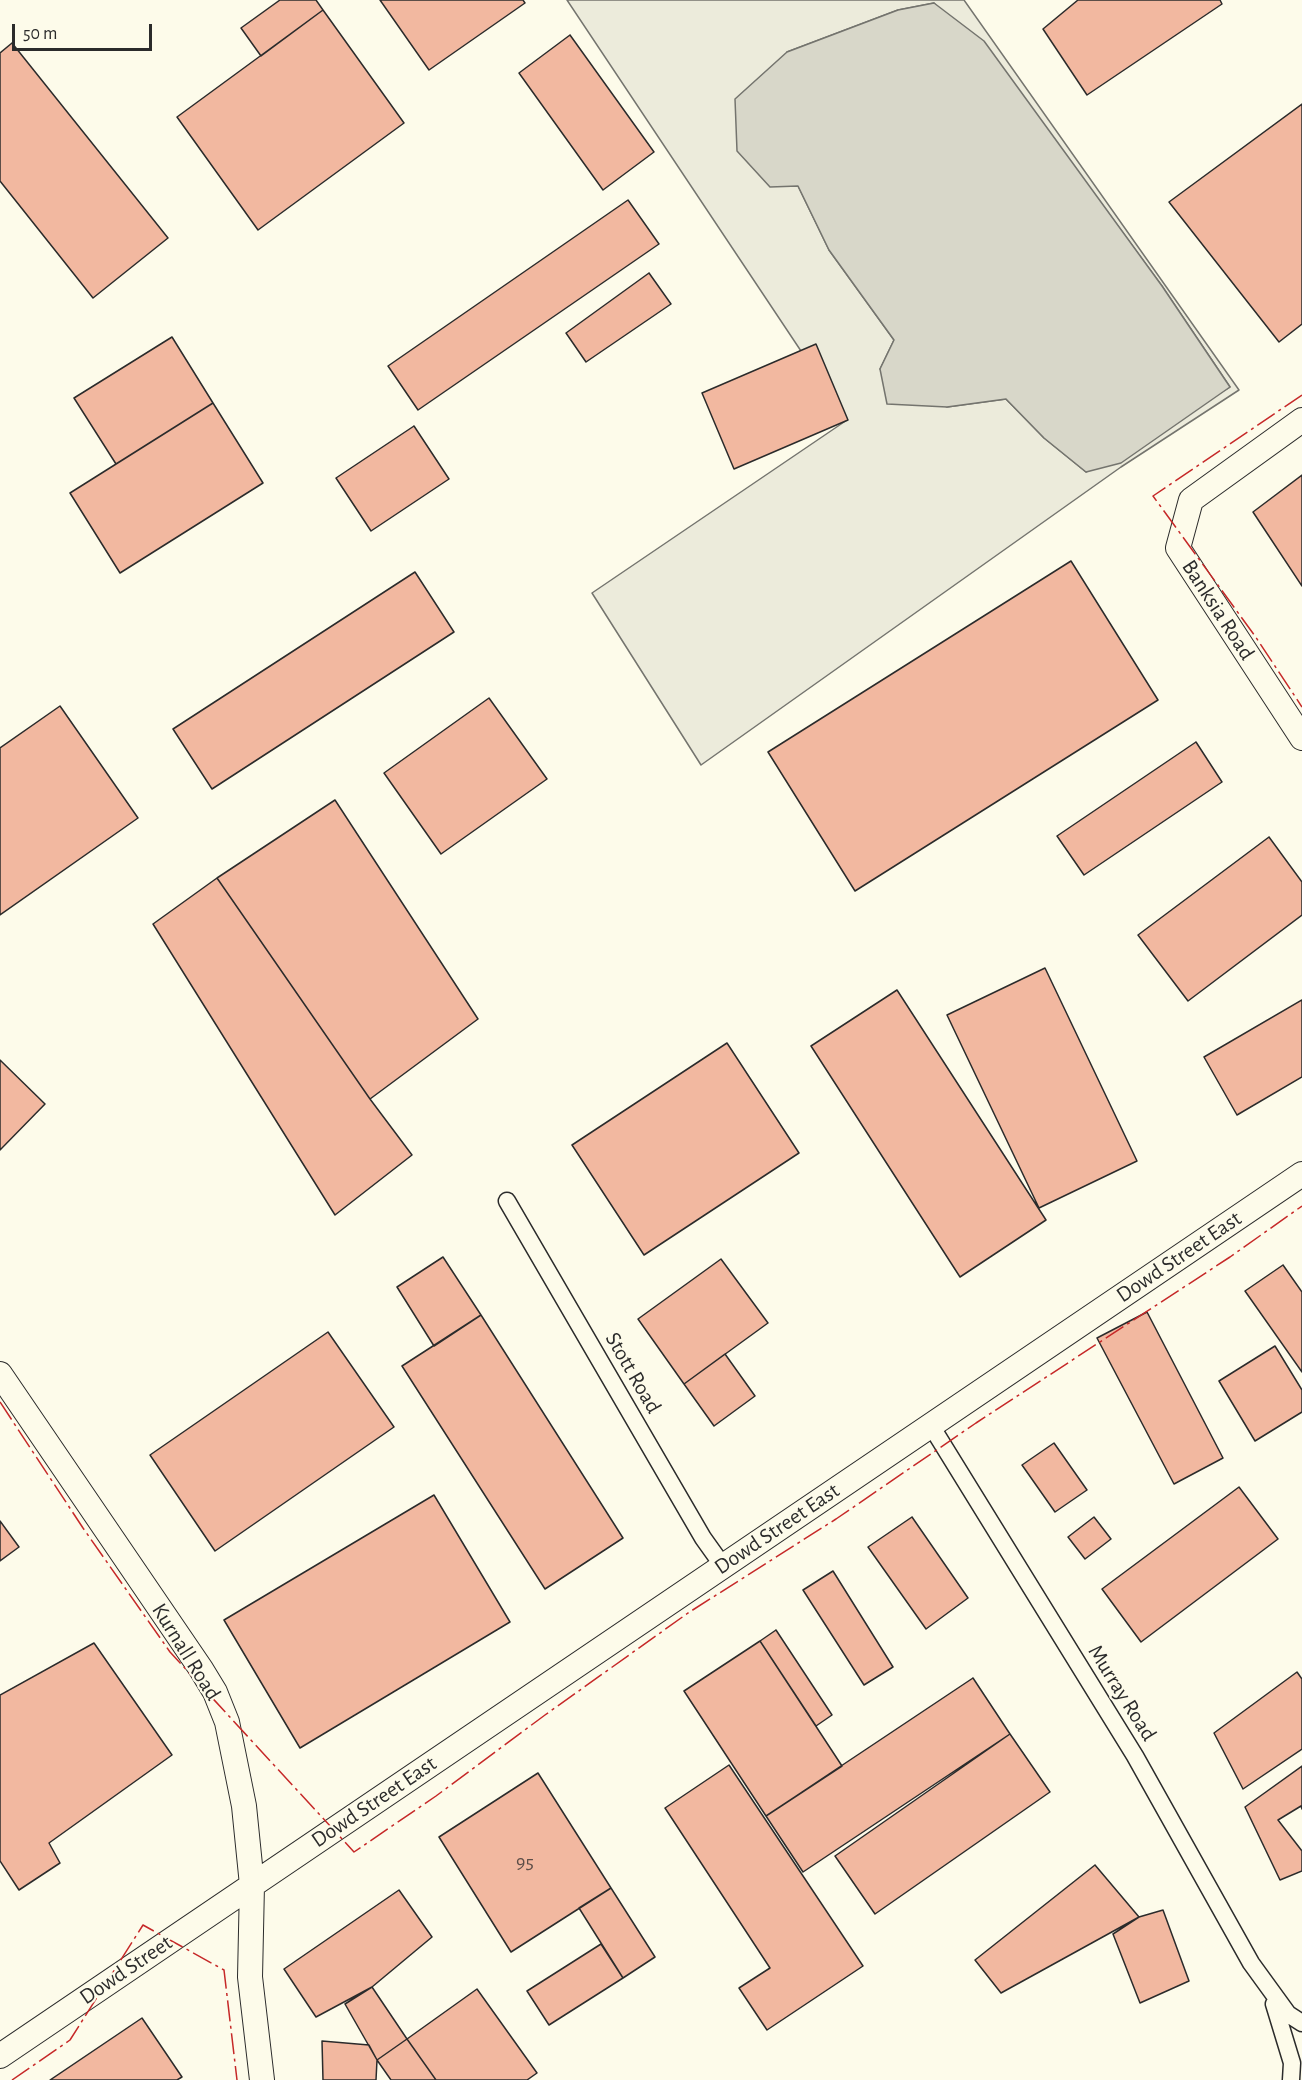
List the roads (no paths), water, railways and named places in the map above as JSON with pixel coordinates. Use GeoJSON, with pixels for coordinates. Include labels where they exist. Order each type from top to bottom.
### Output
{"type":"FeatureCollection","features":[{"type":"Feature","properties":{"kind":"street","name":"Banksia Road"},"geometry":{"type":"LineString","coordinates":[[1302,420],[1191,500],[1178,548],[1302,738]]}},
{"type":"Feature","properties":{"kind":"street","name":"Dowd Street East"},"geometry":{"type":"LineString","coordinates":[[252,1885],[1302,1174]]}},
{"type":"Feature","properties":{"kind":"street","name":"Stott Road"},"geometry":{"type":"LineString","coordinates":[[507,1200],[703,1538],[723,1566]]}},
{"type":"Feature","properties":{"kind":"street","name":"Kurnall Road"},"geometry":{"type":"LineString","coordinates":[[0,1374],[215,1692],[227,1722],[244,1806],[252,1885],[250,1977],[262,2080]]}},
{"type":"Feature","properties":{"kind":"street","name":"Murray Road"},"geometry":{"type":"LineString","coordinates":[[930,1424],[1135,1756],[1251,1963],[1288,2014],[1302,2023]]}},
{"type":"Feature","properties":{"kind":"street","name":"Dowd Street"},"geometry":{"type":"LineString","coordinates":[[0,2056],[252,1885]]}},
{"type":"Feature","properties":{"kind":"street","name":"Murray Road"},"geometry":{"type":"LineString","coordinates":[[1269,1989],[1284,2029],[1292,2063],[1291,2080]]}}]}
